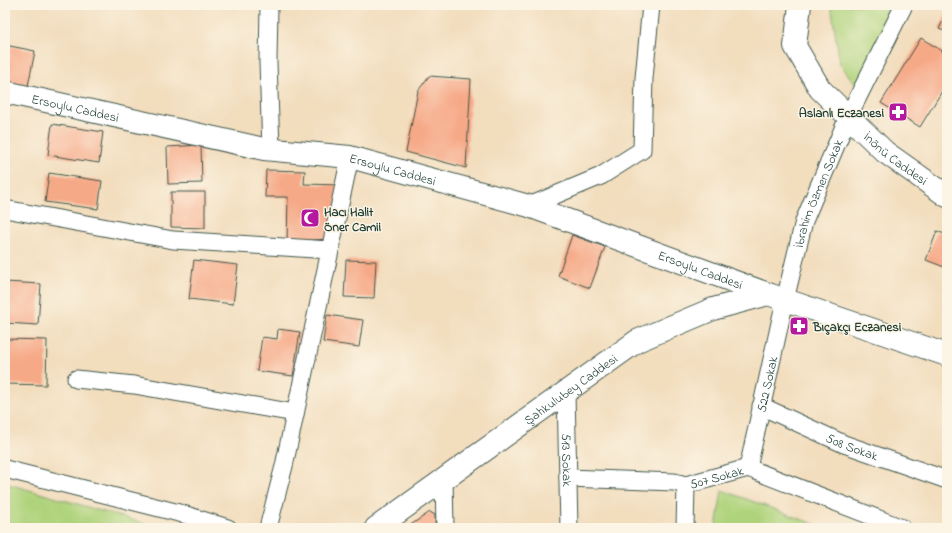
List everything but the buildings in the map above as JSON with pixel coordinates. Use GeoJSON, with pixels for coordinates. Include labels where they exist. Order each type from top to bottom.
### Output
{"type":"FeatureCollection","features":[{"type":"Feature","properties":{"kind":"street"},"geometry":{"type":"LineString","coordinates":[[269,5],[268,62],[271,150]]}},
{"type":"Feature","properties":{"kind":"street"},"geometry":{"type":"LineString","coordinates":[[529,206],[601,176],[642,150],[644,78],[651,5]]}},
{"type":"Feature","properties":{"kind":"street","name":"İnönü Caddesi"},"geometry":{"type":"LineString","coordinates":[[800,5],[795,46],[820,90],[885,152],[947,196]]}},
{"type":"Feature","properties":{"kind":"street","name":"İbrahim Özmen Sokak"},"geometry":{"type":"LineString","coordinates":[[776,297],[804,221],[848,117],[904,5]]}},
{"type":"Feature","properties":{"kind":"street","name":"Ersoylu Caddesi"},"geometry":{"type":"LineString","coordinates":[[5,92],[271,150],[350,157],[529,206],[776,297],[947,355]]}},
{"type":"Feature","properties":{"kind":"street"},"geometry":{"type":"LineString","coordinates":[[268,528],[284,466],[350,157]]}},
{"type":"Feature","properties":{"kind":"street"},"geometry":{"type":"LineString","coordinates":[[5,209],[173,240],[330,250]]}},
{"type":"Feature","properties":{"kind":"street","name":"Şahkulubey Caddesi"},"geometry":{"type":"LineString","coordinates":[[376,528],[637,341],[713,309],[776,297]]}},
{"type":"Feature","properties":{"kind":"street","name":"522 Sokak"},"geometry":{"type":"LineString","coordinates":[[748,468],[761,406],[776,297]]}},
{"type":"Feature","properties":{"kind":"street"},"geometry":{"type":"LineString","coordinates":[[76,378],[134,385],[295,413]]}},
{"type":"Feature","properties":{"kind":"street","name":"513 Sokak"},"geometry":{"type":"LineString","coordinates":[[566,392],[569,528]]}},
{"type":"Feature","properties":{"kind":"street","name":"508 Sokak"},"geometry":{"type":"LineString","coordinates":[[761,406],[844,444],[947,480]]}},
{"type":"Feature","properties":{"kind":"street","name":"507 Sokak"},"geometry":{"type":"LineString","coordinates":[[568,478],[674,482],[686,485],[748,468],[902,528]]}},
{"type":"Feature","properties":{"kind":"street"},"geometry":{"type":"LineString","coordinates":[[5,469],[183,514],[228,528]]}},
{"type":"Feature","properties":{"kind":"street"},"geometry":{"type":"LineString","coordinates":[[444,479],[445,528]]}},
{"type":"Feature","properties":{"kind":"street"},"geometry":{"type":"LineString","coordinates":[[685,528],[686,485]]}},
{"type":"Feature","properties":{"kind":"green space"},"geometry":{"type":"Polygon","coordinates":[[[831,5],[906,5],[858,88],[840,64],[831,5]]]}},
{"type":"Feature","properties":{"kind":"green space"},"geometry":{"type":"Polygon","coordinates":[[[5,483],[160,528],[5,528],[5,483]]]}},
{"type":"Feature","properties":{"kind":"green space"},"geometry":{"type":"Polygon","coordinates":[[[722,490],[825,528],[716,528],[722,490]]]}},
{"type":"Feature","properties":{"kind":"place","name":"Aslanlı Eczanesi"},"geometry":{"type":"Point","coordinates":[898,112]}},
{"type":"Feature","properties":{"kind":"place","name":"Hacı Halit Öner Camii"},"geometry":{"type":"Point","coordinates":[310,218]}},
{"type":"Feature","properties":{"kind":"place","name":"Bıçakçı Eczanesi"},"geometry":{"type":"Point","coordinates":[799,326]}}]}
